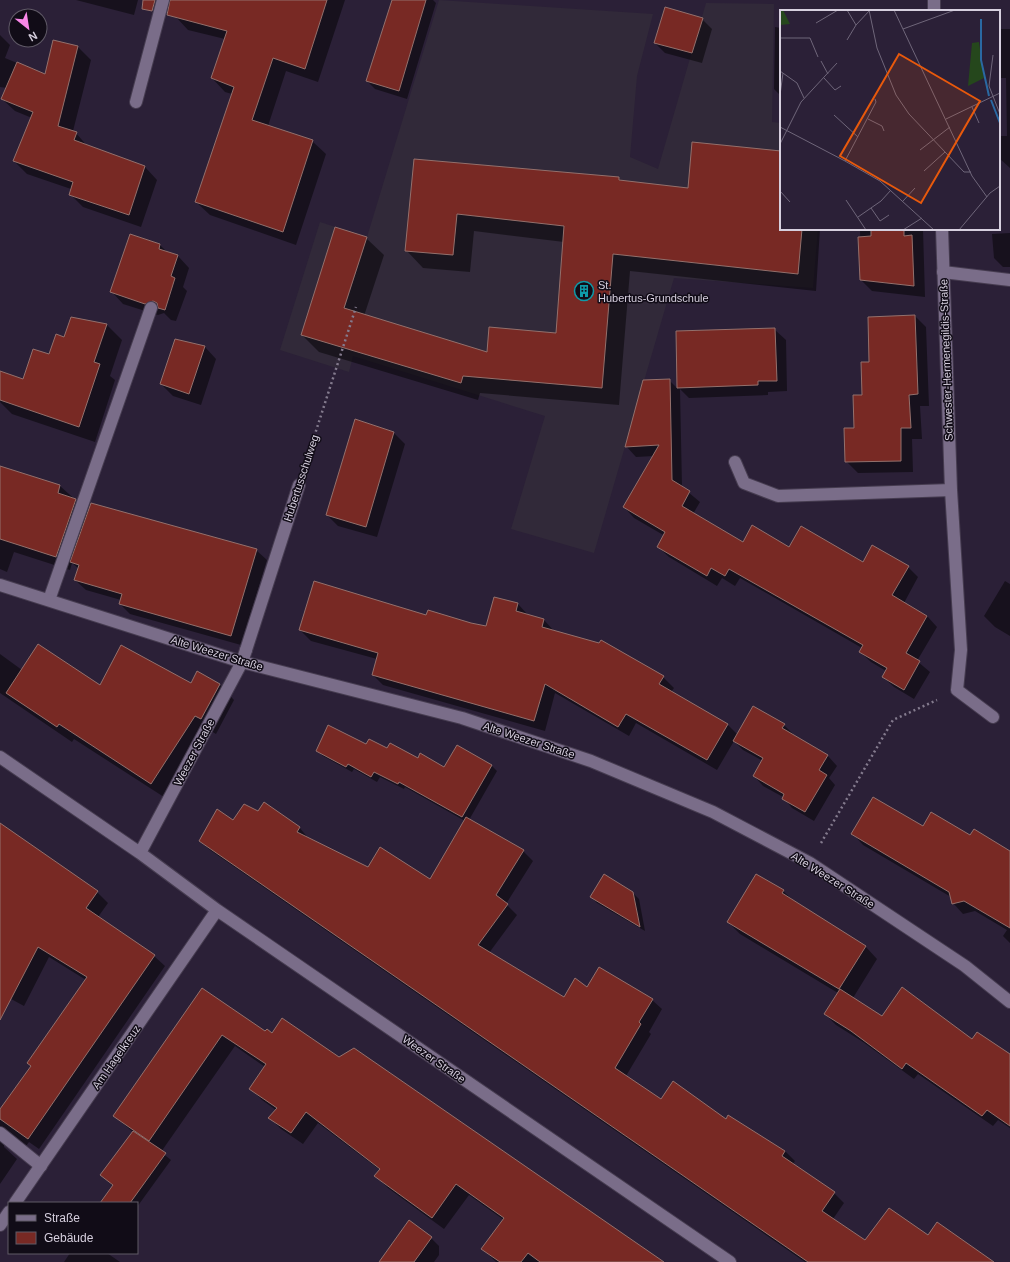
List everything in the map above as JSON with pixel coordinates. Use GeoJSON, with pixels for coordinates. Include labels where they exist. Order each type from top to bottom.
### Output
{"type":"FeatureCollection","features":[{"type":"Feature","properties":{"kind":"street"},"geometry":{"type":"LineString","coordinates":[[136,102],[163,0]]}},
{"type":"Feature","properties":{"kind":"street","name":"Schwester-Hermenegildis-Straße"},"geometry":{"type":"LineString","coordinates":[[942,230],[951,490],[961,650],[957,690]]}},
{"type":"Feature","properties":{"kind":"street"},"geometry":{"type":"LineString","coordinates":[[943,272],[1010,280]]}},
{"type":"Feature","properties":{"kind":"street"},"geometry":{"type":"LineString","coordinates":[[49,600],[151,308]]}},
{"type":"Feature","properties":{"kind":"street"},"geometry":{"type":"LineString","coordinates":[[735,462],[744,483],[778,496],[951,490]]}},
{"type":"Feature","properties":{"kind":"street","name":"Hubertusschulweg"},"geometry":{"type":"LineString","coordinates":[[246,650],[299,485]]}},
{"type":"Feature","properties":{"kind":"street","name":"Alte Weezer Straße"},"geometry":{"type":"LineString","coordinates":[[0,586],[49,600],[242,662],[462,718],[591,761],[713,812],[810,863],[965,966],[1010,1002]]}},
{"type":"Feature","properties":{"kind":"street","name":"Weezer Straße"},"geometry":{"type":"LineString","coordinates":[[140,854],[242,662],[246,650]]}},
{"type":"Feature","properties":{"kind":"street"},"geometry":{"type":"LineString","coordinates":[[957,690],[993,717]]}},
{"type":"Feature","properties":{"kind":"street","name":"Weezer Straße"},"geometry":{"type":"LineString","coordinates":[[0,757],[140,854],[217,910],[730,1262]]}},
{"type":"Feature","properties":{"kind":"street","name":"Am Hagelkreuz"},"geometry":{"type":"LineString","coordinates":[[16,1202],[217,910]]}},
{"type":"Feature","properties":{"kind":"street"},"geometry":{"type":"LineString","coordinates":[[0,1133],[41,1166]]}},
{"type":"Feature","properties":{"kind":"street"},"geometry":{"type":"LineString","coordinates":[[0,1225],[8,1213]]}},
{"type":"Feature","properties":{"kind":"path","name":"Hubertusschulweg"},"geometry":{"type":"LineString","coordinates":[[299,485],[356,306]]}},
{"type":"Feature","properties":{"kind":"path"},"geometry":{"type":"LineString","coordinates":[[810,863],[893,720],[957,690]]}},
{"type":"Feature","properties":{"kind":"shaded area"},"geometry":{"type":"Polygon","coordinates":[[[439,0],[653,14],[637,76],[630,157],[658,169],[706,3],[774,4],[772,122],[780,123],[780,230],[818,230],[813,288],[674,278],[594,553],[511,529],[545,416],[353,356],[349,372],[280,350],[320,222],[367,237],[439,0]]]}},
{"type":"Feature","properties":{"kind":"building"},"geometry":{"type":"Polygon","coordinates":[[[143,0],[155,0],[152,11],[142,9],[143,0]]]}},
{"type":"Feature","properties":{"kind":"building"},"geometry":{"type":"Polygon","coordinates":[[[170,0],[327,0],[305,69],[273,58],[252,120],[313,140],[283,232],[195,202],[234,87],[211,78],[227,31],[167,15],[170,0]]]}},
{"type":"Feature","properties":{"kind":"building"},"geometry":{"type":"Polygon","coordinates":[[[392,0],[426,0],[399,91],[366,81],[392,0]]]}},
{"type":"Feature","properties":{"kind":"building"},"geometry":{"type":"Polygon","coordinates":[[[665,7],[703,18],[692,53],[654,43],[665,7]]]}},
{"type":"Feature","properties":{"kind":"building"},"geometry":{"type":"Polygon","coordinates":[[[53,40],[78,46],[58,126],[77,132],[74,140],[145,166],[129,215],[69,195],[73,182],[13,161],[33,112],[1,99],[17,62],[45,74],[53,40]]]}},
{"type":"Feature","properties":{"kind":"building"},"geometry":{"type":"Polygon","coordinates":[[[692,142],[780,151],[780,230],[802,230],[798,274],[613,254],[602,388],[463,376],[461,383],[301,335],[335,227],[367,237],[344,308],[487,352],[489,327],[556,333],[564,226],[457,214],[453,255],[405,251],[414,159],[619,177],[619,180],[688,188],[692,142]]]}},
{"type":"Feature","properties":{"kind":"building"},"geometry":{"type":"Polygon","coordinates":[[[871,230],[904,230],[904,236],[912,235],[914,286],[860,280],[858,237],[871,236],[871,230]]]}},
{"type":"Feature","properties":{"kind":"building"},"geometry":{"type":"Polygon","coordinates":[[[130,234],[160,244],[159,249],[178,255],[171,276],[175,278],[165,310],[158,308],[157,303],[153,301],[145,304],[110,292],[130,234]]]}},
{"type":"Feature","properties":{"kind":"building"},"geometry":{"type":"Polygon","coordinates":[[[915,315],[918,394],[909,395],[911,428],[901,428],[901,461],[845,462],[844,428],[854,428],[853,395],[862,395],[861,362],[869,362],[868,317],[915,315]]]}},
{"type":"Feature","properties":{"kind":"building"},"geometry":{"type":"Polygon","coordinates":[[[71,317],[107,324],[94,362],[100,364],[79,427],[0,400],[0,371],[23,379],[33,349],[49,354],[56,334],[64,337],[71,317]]]}},
{"type":"Feature","properties":{"kind":"building"},"geometry":{"type":"Polygon","coordinates":[[[775,328],[777,381],[758,381],[758,385],[677,388],[676,331],[775,328]]]}},
{"type":"Feature","properties":{"kind":"building"},"geometry":{"type":"Polygon","coordinates":[[[175,339],[205,346],[189,394],[160,384],[175,339]]]}},
{"type":"Feature","properties":{"kind":"building"},"geometry":{"type":"Polygon","coordinates":[[[670,379],[672,480],[690,491],[682,506],[743,542],[752,525],[789,547],[801,526],[863,562],[872,545],[909,566],[892,595],[927,616],[906,653],[920,661],[904,690],[882,677],[887,668],[859,652],[863,645],[729,569],[725,576],[711,568],[707,576],[657,547],[665,532],[623,507],[659,445],[625,447],[643,380],[670,379]]]}},
{"type":"Feature","properties":{"kind":"building"},"geometry":{"type":"Polygon","coordinates":[[[355,419],[394,432],[366,527],[326,515],[355,419]]]}},
{"type":"Feature","properties":{"kind":"building"},"geometry":{"type":"Polygon","coordinates":[[[0,466],[60,485],[58,493],[76,499],[56,557],[0,539],[0,466]]]}},
{"type":"Feature","properties":{"kind":"building"},"geometry":{"type":"Polygon","coordinates":[[[91,503],[257,549],[231,636],[119,604],[122,594],[74,580],[79,565],[70,562],[91,503]]]}},
{"type":"Feature","properties":{"kind":"building"},"geometry":{"type":"Polygon","coordinates":[[[314,581],[426,615],[428,610],[486,626],[494,597],[518,603],[516,611],[544,619],[542,627],[599,643],[601,640],[664,676],[659,684],[728,724],[707,760],[626,714],[618,727],[545,684],[534,721],[372,675],[378,653],[299,630],[314,581]]]}},
{"type":"Feature","properties":{"kind":"building"},"geometry":{"type":"Polygon","coordinates":[[[38,644],[100,685],[121,645],[191,683],[197,671],[220,684],[201,719],[195,716],[151,784],[59,724],[57,727],[6,693],[38,644]]]}},
{"type":"Feature","properties":{"kind":"building"},"geometry":{"type":"Polygon","coordinates":[[[753,706],[785,724],[782,728],[828,755],[819,770],[827,775],[805,812],[782,799],[784,794],[753,776],[763,758],[733,741],[753,706]]]}},
{"type":"Feature","properties":{"kind":"building"},"geometry":{"type":"Polygon","coordinates":[[[328,725],[366,744],[369,739],[387,748],[390,743],[418,758],[420,753],[444,767],[457,745],[492,765],[462,817],[399,782],[398,784],[374,772],[371,777],[348,764],[346,767],[316,751],[328,725]]]}},
{"type":"Feature","properties":{"kind":"building"},"geometry":{"type":"Polygon","coordinates":[[[873,797],[923,826],[931,812],[970,835],[974,829],[1010,851],[1010,928],[964,901],[952,904],[949,892],[851,834],[873,797]]]}},
{"type":"Feature","properties":{"kind":"building"},"geometry":{"type":"Polygon","coordinates":[[[264,802],[300,827],[297,832],[368,867],[380,847],[430,879],[466,817],[524,850],[496,895],[508,904],[478,945],[564,997],[575,978],[587,987],[599,967],[653,999],[639,1022],[641,1024],[615,1068],[661,1099],[673,1081],[726,1119],[728,1115],[785,1151],[782,1156],[835,1192],[822,1211],[865,1240],[889,1208],[928,1235],[937,1222],[994,1262],[808,1262],[199,841],[217,809],[233,820],[244,804],[258,811],[264,802]]]}},
{"type":"Feature","properties":{"kind":"building"},"geometry":{"type":"Polygon","coordinates":[[[0,823],[98,891],[86,908],[155,955],[28,1139],[0,1119],[0,1109],[31,1066],[27,1063],[87,977],[38,947],[0,1020],[0,823]]]}},
{"type":"Feature","properties":{"kind":"building"},"geometry":{"type":"Polygon","coordinates":[[[604,874],[633,892],[640,927],[590,897],[604,874]]]}},
{"type":"Feature","properties":{"kind":"building"},"geometry":{"type":"Polygon","coordinates":[[[756,874],[784,890],[782,893],[866,946],[839,989],[727,922],[756,874]]]}},
{"type":"Feature","properties":{"kind":"building"},"geometry":{"type":"Polygon","coordinates":[[[902,987],[972,1039],[977,1032],[1010,1054],[1010,1126],[987,1110],[982,1116],[906,1063],[902,1069],[851,1031],[824,1014],[840,989],[882,1016],[902,987]]]}},
{"type":"Feature","properties":{"kind":"building"},"geometry":{"type":"Polygon","coordinates":[[[202,988],[265,1031],[267,1029],[272,1033],[282,1018],[339,1057],[354,1048],[664,1262],[540,1262],[528,1253],[521,1262],[500,1262],[481,1249],[504,1218],[456,1184],[432,1218],[374,1176],[380,1169],[306,1112],[291,1133],[268,1118],[277,1108],[249,1089],[266,1064],[222,1035],[149,1141],[113,1116],[202,988]]]}},
{"type":"Feature","properties":{"kind":"building"},"geometry":{"type":"Polygon","coordinates":[[[133,1131],[166,1153],[131,1202],[101,1202],[113,1185],[100,1175],[133,1131]]]}},
{"type":"Feature","properties":{"kind":"building"},"geometry":{"type":"Polygon","coordinates":[[[409,1220],[432,1237],[414,1262],[379,1262],[409,1220]]]}},
{"type":"Feature","properties":{"kind":"place","name":"St. Hubertus-Grundschule"},"geometry":{"type":"Point","coordinates":[584,291]}}]}
